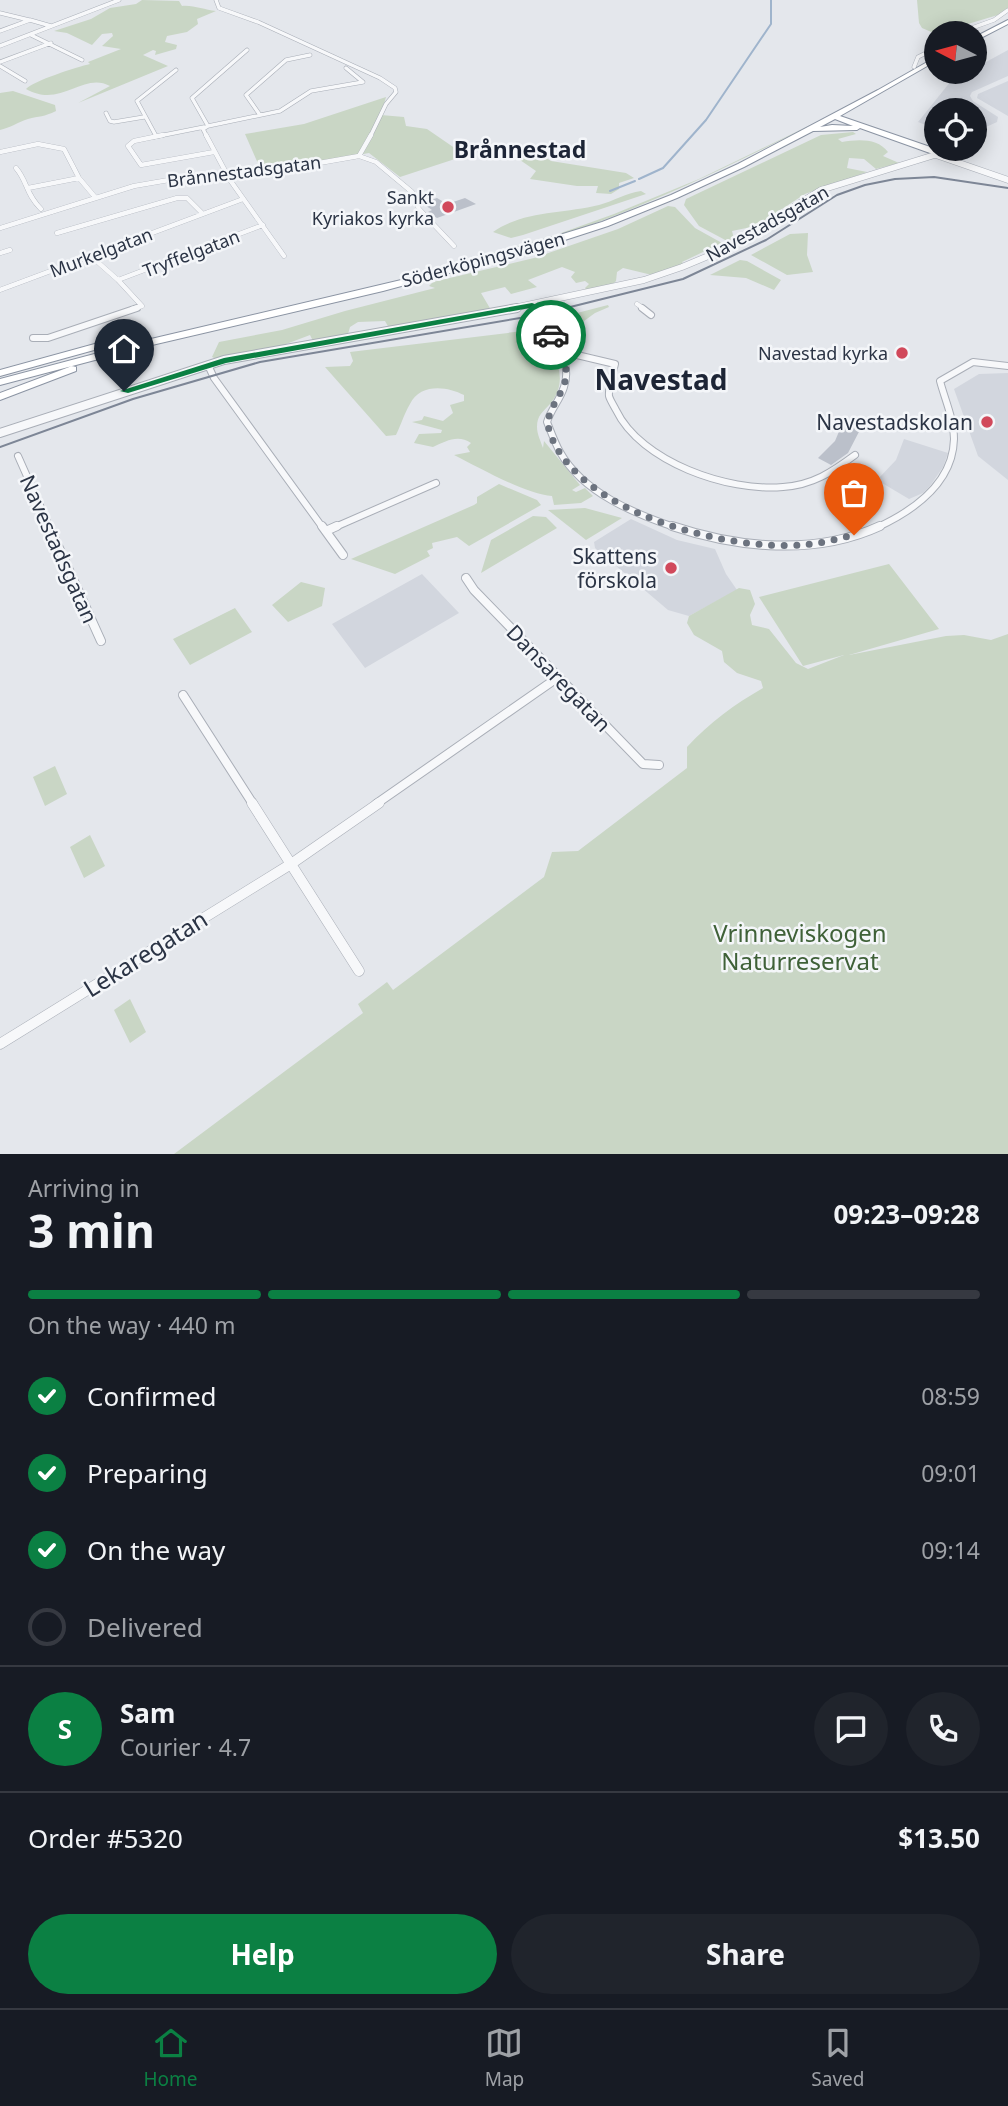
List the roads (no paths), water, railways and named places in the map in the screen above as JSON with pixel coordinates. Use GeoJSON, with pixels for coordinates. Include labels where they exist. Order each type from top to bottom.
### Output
{"type":"FeatureCollection","features":[{"type":"Feature","properties":{"kind":"highway"},"geometry":{"type":"LineString","coordinates":[[987,31],[1008,20]]}},
{"type":"Feature","properties":{"kind":"highway","name":"Söderköpingsvägen"},"geometry":{"type":"LineString","coordinates":[[0,382],[151,340],[446,271],[545,244],[676,196],[793,138],[833,112],[924,62]]}},
{"type":"Feature","properties":{"kind":"highway","name":"Söderköpingsvägen"},"geometry":{"type":"LineString","coordinates":[[0,373],[56,356],[439,265],[530,240],[606,215],[672,188],[817,117],[874,95],[924,64]]}},
{"type":"Feature","properties":{"kind":"highway"},"geometry":{"type":"LineString","coordinates":[[849,120],[847,112],[874,95]]}},
{"type":"Feature","properties":{"kind":"highway"},"geometry":{"type":"LineString","coordinates":[[833,112],[924,149]]}},
{"type":"Feature","properties":{"kind":"highway"},"geometry":{"type":"LineString","coordinates":[[833,112],[867,130],[924,149]]}},
{"type":"Feature","properties":{"kind":"highway"},"geometry":{"type":"LineString","coordinates":[[793,138],[832,127],[867,130]]}},
{"type":"Feature","properties":{"kind":"highway"},"geometry":{"type":"LineString","coordinates":[[0,397],[151,340]]}},
{"type":"Feature","properties":{"kind":"highway"},"geometry":{"type":"LineString","coordinates":[[0,367],[56,356]]}},
{"type":"Feature","properties":{"kind":"street"},"geometry":{"type":"LineString","coordinates":[[0,46],[119,0]]}},
{"type":"Feature","properties":{"kind":"street"},"geometry":{"type":"LineString","coordinates":[[216,0],[219,8],[258,22],[380,78],[395,88],[396,92],[388,100],[383,115],[359,156],[376,162],[412,192],[419,209],[454,246]]}},
{"type":"Feature","properties":{"kind":"street"},"geometry":{"type":"LineString","coordinates":[[987,23],[1008,10]]}},
{"type":"Feature","properties":{"kind":"street"},"geometry":{"type":"LineString","coordinates":[[0,13],[52,27]]}},
{"type":"Feature","properties":{"kind":"street"},"geometry":{"type":"LineString","coordinates":[[0,31],[30,20]]}},
{"type":"Feature","properties":{"kind":"street"},"geometry":{"type":"LineString","coordinates":[[31,35],[82,60]]}},
{"type":"Feature","properties":{"kind":"street"},"geometry":{"type":"LineString","coordinates":[[0,64],[52,43]]}},
{"type":"Feature","properties":{"kind":"street","name":"Tryffelgatan"},"geometry":{"type":"LineString","coordinates":[[247,50],[192,98],[206,126],[214,152],[226,173],[284,256]]}},
{"type":"Feature","properties":{"kind":"street","name":"Söderköpingsvägen"},"geometry":{"type":"LineString","coordinates":[[914,67],[918,57],[924,54]]}},
{"type":"Feature","properties":{"kind":"street"},"geometry":{"type":"LineString","coordinates":[[260,115],[246,95],[286,60],[310,55]]}},
{"type":"Feature","properties":{"kind":"street"},"geometry":{"type":"LineString","coordinates":[[0,64],[25,81]]}},
{"type":"Feature","properties":{"kind":"street"},"geometry":{"type":"LineString","coordinates":[[214,152],[141,165],[129,143],[288,108],[313,91],[363,82],[346,68]]}},
{"type":"Feature","properties":{"kind":"street"},"geometry":{"type":"LineString","coordinates":[[156,136],[137,102],[176,69]]}},
{"type":"Feature","properties":{"kind":"street"},"geometry":{"type":"LineString","coordinates":[[307,83],[313,91]]}},
{"type":"Feature","properties":{"kind":"street"},"geometry":{"type":"LineString","coordinates":[[106,113],[110,121],[114,122],[144,117]]}},
{"type":"Feature","properties":{"kind":"street"},"geometry":{"type":"LineString","coordinates":[[0,152],[38,144],[60,147],[68,152],[79,178],[95,197]]}},
{"type":"Feature","properties":{"kind":"street","name":"Brånnestadsgatan"},"geometry":{"type":"LineString","coordinates":[[0,228],[95,197],[164,180],[276,170],[359,156]]}},
{"type":"Feature","properties":{"kind":"street","name":"Navestadsgatan"},"geometry":{"type":"LineString","coordinates":[[0,433],[208,365],[360,334],[532,305],[618,286],[682,267],[734,244],[788,208],[821,190],[924,158]]}},
{"type":"Feature","properties":{"kind":"street"},"geometry":{"type":"LineString","coordinates":[[957,161],[1008,180]]}},
{"type":"Feature","properties":{"kind":"street"},"geometry":{"type":"LineString","coordinates":[[16,169],[28,188],[29,197],[41,209]]}},
{"type":"Feature","properties":{"kind":"street"},"geometry":{"type":"LineString","coordinates":[[28,188],[79,178]]}},
{"type":"Feature","properties":{"kind":"street","name":"Murkelgatan"},"geometry":{"type":"LineString","coordinates":[[57,233],[177,198],[187,198],[202,214]]}},
{"type":"Feature","properties":{"kind":"street","name":"Murkelgatan"},"geometry":{"type":"LineString","coordinates":[[0,290],[243,199]]}},
{"type":"Feature","properties":{"kind":"street","name":"Tryffelgatan"},"geometry":{"type":"LineString","coordinates":[[118,280],[263,225]]}},
{"type":"Feature","properties":{"kind":"street"},"geometry":{"type":"LineString","coordinates":[[0,253],[10,250]]}},
{"type":"Feature","properties":{"kind":"street","name":"Tryffelgatan"},"geometry":{"type":"LineString","coordinates":[[33,338],[48,338],[97,324],[142,306],[92,257]]}},
{"type":"Feature","properties":{"kind":"street"},"geometry":{"type":"LineString","coordinates":[[638,304],[651,315]]}},
{"type":"Feature","properties":{"kind":"street"},"geometry":{"type":"LineString","coordinates":[[532,305],[566,366],[566,377],[547,422],[552,440],[581,476],[622,505],[654,520],[691,532],[754,543],[800,545],[872,531],[900,516],[931,493],[946,471],[954,445],[952,416],[940,382],[972,362],[1008,366]]}},
{"type":"Feature","properties":{"kind":"street"},"geometry":{"type":"LineString","coordinates":[[560,351],[615,364],[609,381],[609,397],[627,431],[658,455],[709,478],[731,484],[778,489],[801,486],[836,473],[855,455]]}},
{"type":"Feature","properties":{"kind":"street"},"geometry":{"type":"LineString","coordinates":[[208,365],[214,379],[343,555]]}},
{"type":"Feature","properties":{"kind":"street","name":"Navestadsgatan"},"geometry":{"type":"LineString","coordinates":[[18,456],[101,641]]}},
{"type":"Feature","properties":{"kind":"street"},"geometry":{"type":"LineString","coordinates":[[326,531],[436,483]]}},
{"type":"Feature","properties":{"kind":"street","name":"Dansaregatan"},"geometry":{"type":"LineString","coordinates":[[466,578],[474,590],[643,764],[659,765]]}},
{"type":"Feature","properties":{"kind":"street","name":"Lekaregatan"},"geometry":{"type":"LineString","coordinates":[[0,1044],[291,864],[558,678]]}},
{"type":"Feature","properties":{"kind":"street"},"geometry":{"type":"LineString","coordinates":[[183,695],[359,971]]}},
{"type":"Feature","properties":{"kind":"waterway"},"geometry":{"type":"LineString","coordinates":[[639,179],[663,168],[706,120],[771,24],[771,0]]}},
{"type":"Feature","properties":{"kind":"waterway"},"geometry":{"type":"LineString","coordinates":[[610,191],[635,181]]}},
{"type":"Feature","properties":{"kind":"tram line"},"geometry":{"type":"LineString","coordinates":[[0,447],[133,399],[260,362],[538,315],[683,279],[766,240],[837,195],[865,185],[895,179],[934,177],[1008,188]]}},
{"type":"Feature","properties":{"kind":"place","name":"Sankt Kyriakos kyrka"},"geometry":{"type":"Point","coordinates":[448,207]}},
{"type":"Feature","properties":{"kind":"place","name":"Navestad kyrka"},"geometry":{"type":"Point","coordinates":[902,353]}},
{"type":"Feature","properties":{"kind":"place","name":"Navestadskolan"},"geometry":{"type":"Point","coordinates":[987,422]}},
{"type":"Feature","properties":{"kind":"place","name":"Skattens förskola"},"geometry":{"type":"Point","coordinates":[671,568]}},
{"type":"Feature","properties":{"kind":"district","name":"Brånnestad"},"geometry":{"type":"Point","coordinates":[520,149]}},
{"type":"Feature","properties":{"kind":"district","name":"Navestad"},"geometry":{"type":"Point","coordinates":[661,379]}},
{"type":"Feature","properties":{"kind":"park label","name":"Vrinneviskogen Naturreservat"},"geometry":{"type":"Point","coordinates":[800,946]}}]}
